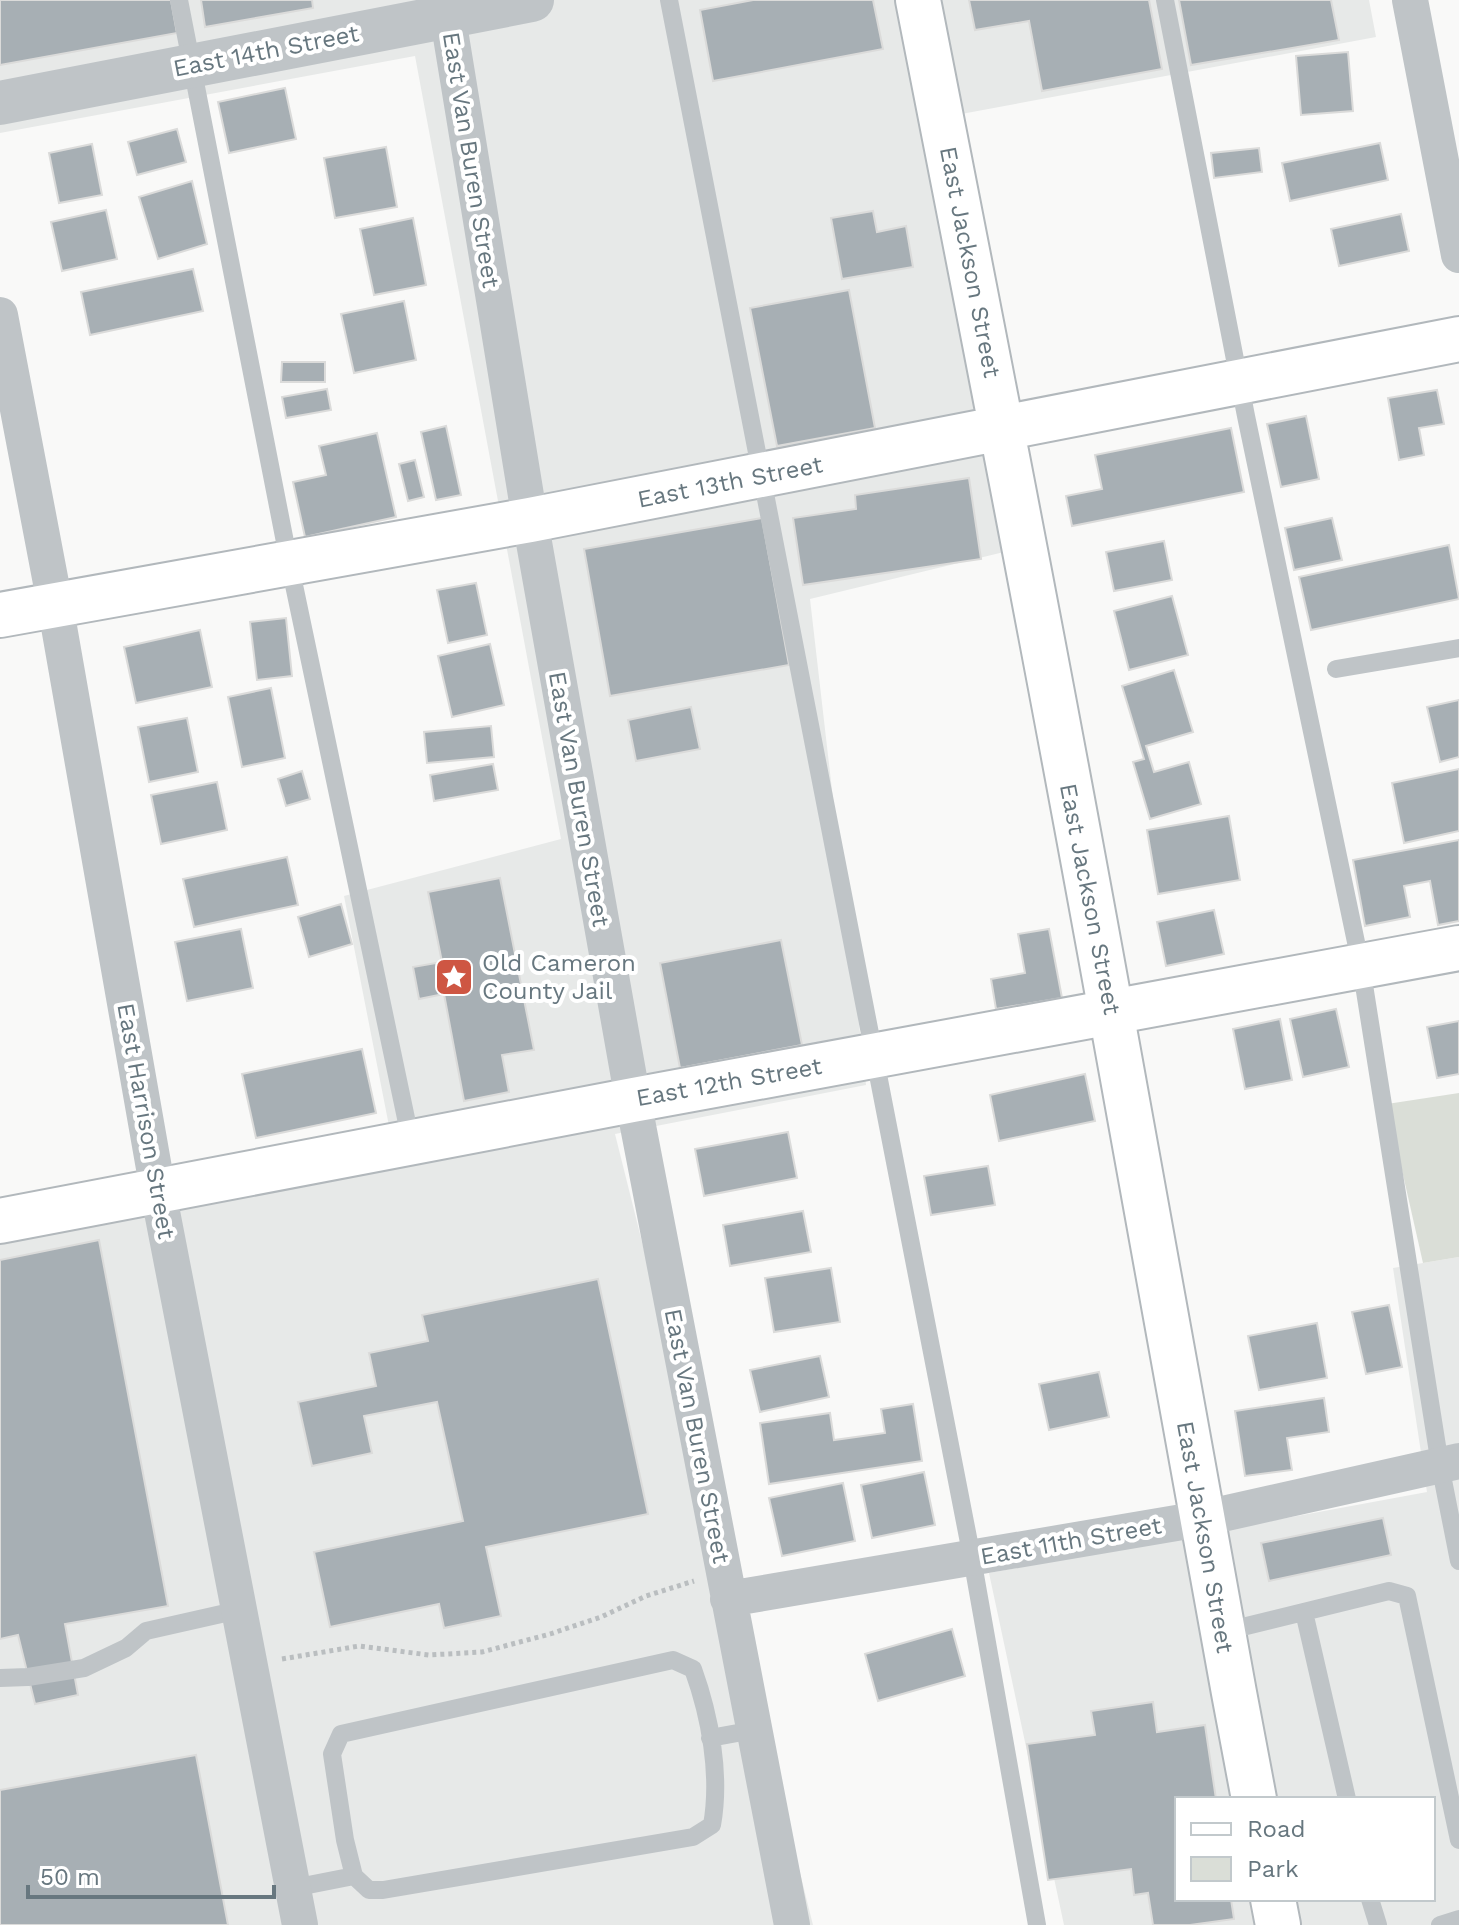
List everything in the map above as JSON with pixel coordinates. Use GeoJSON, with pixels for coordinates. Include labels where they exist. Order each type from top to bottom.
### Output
{"type":"FeatureCollection","features":[{"type":"Feature","properties":{"kind":"main road","name":"East Jackson Street"},"geometry":{"type":"LineString","coordinates":[[918,0],[1003,430],[1111,1011],[1200,1519],[1254,1797]]}},
{"type":"Feature","properties":{"kind":"main road","name":"East 13th Street"},"geometry":{"type":"LineString","coordinates":[[0,615],[530,520],[1459,339]]}},
{"type":"Feature","properties":{"kind":"main road","name":"East 12th Street"},"geometry":{"type":"LineString","coordinates":[[0,1221],[633,1100],[1459,948]]}},
{"type":"Feature","properties":{"kind":"main road"},"geometry":{"type":"LineString","coordinates":[[1273,1901],[1278,1925]]}},
{"type":"Feature","properties":{"kind":"street","name":"East 14th Street"},"geometry":{"type":"LineString","coordinates":[[0,103],[192,65],[447,8],[532,0]]}},
{"type":"Feature","properties":{"kind":"street"},"geometry":{"type":"LineString","coordinates":[[1410,0],[1459,255]]}},
{"type":"Feature","properties":{"kind":"street","name":"East Van Buren Street"},"geometry":{"type":"LineString","coordinates":[[447,8],[530,520],[633,1100],[792,1925]]}},
{"type":"Feature","properties":{"kind":"street","name":"East Harrison Street"},"geometry":{"type":"LineString","coordinates":[[0,315],[55,604],[158,1191],[300,1925]]}},
{"type":"Feature","properties":{"kind":"street","name":"East 11th Street"},"geometry":{"type":"LineString","coordinates":[[726,1588],[972,1558],[1200,1519],[1450,1463]]}},
{"type":"Feature","properties":{"kind":"lane"},"geometry":{"type":"LineString","coordinates":[[179,0],[289,562],[411,1142]]}},
{"type":"Feature","properties":{"kind":"lane"},"geometry":{"type":"LineString","coordinates":[[669,0],[972,1558],[1037,1925]]}},
{"type":"Feature","properties":{"kind":"lane"},"geometry":{"type":"LineString","coordinates":[[1165,0],[1239,383],[1361,966],[1450,1463],[1459,1561]]}},
{"type":"Feature","properties":{"kind":"lane"},"geometry":{"type":"LineString","coordinates":[[1336,669],[1459,648]]}},
{"type":"Feature","properties":{"kind":"lane"},"geometry":{"type":"LineString","coordinates":[[1222,1632],[1389,1591],[1407,1596],[1459,1840]]}},
{"type":"Feature","properties":{"kind":"lane"},"geometry":{"type":"LineString","coordinates":[[0,1678],[84,1668],[126,1648],[146,1631],[239,1610]]}},
{"type":"Feature","properties":{"kind":"lane"},"geometry":{"type":"LineString","coordinates":[[1304,1612],[1347,1797]]}},
{"type":"Feature","properties":{"kind":"lane"},"geometry":{"type":"LineString","coordinates":[[673,1660],[693,1669],[703,1697],[710,1738],[716,1805],[712,1825],[693,1837],[383,1890],[369,1890],[354,1876],[345,1840],[332,1754],[341,1734],[673,1660]]}},
{"type":"Feature","properties":{"kind":"lane"},"geometry":{"type":"LineString","coordinates":[[710,1738],[754,1730]]}},
{"type":"Feature","properties":{"kind":"lane"},"geometry":{"type":"LineString","coordinates":[[293,1888],[354,1876]]}},
{"type":"Feature","properties":{"kind":"lane"},"geometry":{"type":"LineString","coordinates":[[1371,1901],[1378,1925]]}},
{"type":"Feature","properties":{"kind":"lane"},"geometry":{"type":"LineString","coordinates":[[1440,1925],[1459,1919]]}},
{"type":"Feature","properties":{"kind":"path"},"geometry":{"type":"LineString","coordinates":[[249,1666],[322,1650],[359,1646],[429,1655],[482,1652],[601,1617],[646,1596],[685,1583],[726,1588]]}},
{"type":"Feature","properties":{"kind":"shaded area"},"geometry":{"type":"Polygon","coordinates":[[[0,0],[1369,0],[1376,37],[929,120],[1004,552],[810,599],[866,1085],[615,1134],[813,1925],[0,1925],[0,1198],[389,1126],[344,896],[561,839],[415,56],[0,133],[0,0]]]}},
{"type":"Feature","properties":{"kind":"shaded area"},"geometry":{"type":"Polygon","coordinates":[[[1459,1257],[1459,1925],[1064,1925],[989,1573],[1427,1492],[1393,1268],[1459,1257]]]}},
{"type":"Feature","properties":{"kind":"green space"},"geometry":{"type":"Polygon","coordinates":[[[1459,1093],[1459,1257],[1423,1263],[1387,1104],[1459,1093]]]}},
{"type":"Feature","properties":{"kind":"building"},"geometry":{"type":"Polygon","coordinates":[[[0,0],[171,0],[177,33],[0,65],[0,0]]]}},
{"type":"Feature","properties":{"kind":"building"},"geometry":{"type":"Polygon","coordinates":[[[201,0],[312,0],[313,8],[205,27],[201,0]]]}},
{"type":"Feature","properties":{"kind":"building"},"geometry":{"type":"Polygon","coordinates":[[[753,0],[873,0],[883,49],[713,81],[700,10],[753,0]]]}},
{"type":"Feature","properties":{"kind":"building"},"geometry":{"type":"Polygon","coordinates":[[[969,0],[1149,0],[1162,69],[1042,91],[1029,21],[975,30],[969,0]]]}},
{"type":"Feature","properties":{"kind":"building"},"geometry":{"type":"Polygon","coordinates":[[[1179,0],[1331,0],[1339,40],[1191,65],[1179,0]]]}},
{"type":"Feature","properties":{"kind":"building"},"geometry":{"type":"Polygon","coordinates":[[[1348,52],[1353,111],[1301,115],[1296,56],[1348,52]]]}},
{"type":"Feature","properties":{"kind":"building"},"geometry":{"type":"Polygon","coordinates":[[[285,88],[296,139],[229,153],[218,102],[285,88]]]}},
{"type":"Feature","properties":{"kind":"building"},"geometry":{"type":"Polygon","coordinates":[[[177,129],[186,162],[137,175],[128,142],[177,129]]]}},
{"type":"Feature","properties":{"kind":"building"},"geometry":{"type":"Polygon","coordinates":[[[1380,143],[1388,180],[1290,201],[1282,163],[1380,143]]]}},
{"type":"Feature","properties":{"kind":"building"},"geometry":{"type":"Polygon","coordinates":[[[92,144],[102,195],[59,203],[49,153],[92,144]]]}},
{"type":"Feature","properties":{"kind":"building"},"geometry":{"type":"Polygon","coordinates":[[[386,147],[397,207],[335,218],[324,158],[386,147]]]}},
{"type":"Feature","properties":{"kind":"building"},"geometry":{"type":"Polygon","coordinates":[[[1259,148],[1262,172],[1214,178],[1211,153],[1259,148]]]}},
{"type":"Feature","properties":{"kind":"building"},"geometry":{"type":"Polygon","coordinates":[[[192,181],[207,244],[158,259],[139,197],[192,181]]]}},
{"type":"Feature","properties":{"kind":"building"},"geometry":{"type":"Polygon","coordinates":[[[106,210],[117,259],[62,271],[51,222],[106,210]]]}},
{"type":"Feature","properties":{"kind":"building"},"geometry":{"type":"Polygon","coordinates":[[[873,211],[877,232],[906,226],[913,267],[842,279],[831,218],[873,211]]]}},
{"type":"Feature","properties":{"kind":"building"},"geometry":{"type":"Polygon","coordinates":[[[1401,214],[1409,251],[1339,266],[1331,229],[1401,214]]]}},
{"type":"Feature","properties":{"kind":"building"},"geometry":{"type":"Polygon","coordinates":[[[413,218],[426,285],[374,295],[360,229],[413,218]]]}},
{"type":"Feature","properties":{"kind":"building"},"geometry":{"type":"Polygon","coordinates":[[[193,269],[203,311],[90,335],[81,292],[193,269]]]}},
{"type":"Feature","properties":{"kind":"building"},"geometry":{"type":"Polygon","coordinates":[[[849,290],[875,428],[777,446],[750,308],[849,290]]]}},
{"type":"Feature","properties":{"kind":"building"},"geometry":{"type":"Polygon","coordinates":[[[404,301],[416,360],[354,373],[341,314],[404,301]]]}},
{"type":"Feature","properties":{"kind":"building"},"geometry":{"type":"Polygon","coordinates":[[[282,362],[325,362],[325,382],[281,382],[282,362]]]}},
{"type":"Feature","properties":{"kind":"building"},"geometry":{"type":"Polygon","coordinates":[[[327,389],[331,410],[286,418],[282,397],[327,389]]]}},
{"type":"Feature","properties":{"kind":"building"},"geometry":{"type":"Polygon","coordinates":[[[1437,390],[1444,424],[1419,428],[1424,455],[1399,460],[1388,398],[1437,390]]]}},
{"type":"Feature","properties":{"kind":"building"},"geometry":{"type":"Polygon","coordinates":[[[1306,416],[1319,479],[1281,487],[1267,424],[1306,416]]]}},
{"type":"Feature","properties":{"kind":"building"},"geometry":{"type":"Polygon","coordinates":[[[446,426],[461,495],[436,500],[421,432],[446,426]]]}},
{"type":"Feature","properties":{"kind":"building"},"geometry":{"type":"Polygon","coordinates":[[[1231,428],[1244,492],[1072,526],[1066,496],[1102,489],[1095,455],[1231,428]]]}},
{"type":"Feature","properties":{"kind":"building"},"geometry":{"type":"Polygon","coordinates":[[[377,433],[396,517],[305,537],[293,482],[326,475],[319,446],[377,433]]]}},
{"type":"Feature","properties":{"kind":"building"},"geometry":{"type":"Polygon","coordinates":[[[415,460],[424,497],[408,501],[399,464],[415,460]]]}},
{"type":"Feature","properties":{"kind":"building"},"geometry":{"type":"Polygon","coordinates":[[[969,478],[981,559],[803,585],[793,518],[856,509],[855,495],[969,478]]]}},
{"type":"Feature","properties":{"kind":"building"},"geometry":{"type":"Polygon","coordinates":[[[762,518],[789,665],[610,696],[584,549],[762,518]]]}},
{"type":"Feature","properties":{"kind":"building"},"geometry":{"type":"Polygon","coordinates":[[[1332,518],[1342,560],[1294,570],[1285,528],[1332,518]]]}},
{"type":"Feature","properties":{"kind":"building"},"geometry":{"type":"Polygon","coordinates":[[[1164,541],[1172,580],[1114,591],[1106,552],[1164,541]]]}},
{"type":"Feature","properties":{"kind":"building"},"geometry":{"type":"Polygon","coordinates":[[[1449,545],[1459,599],[1311,630],[1299,577],[1449,545]]]}},
{"type":"Feature","properties":{"kind":"building"},"geometry":{"type":"Polygon","coordinates":[[[476,583],[487,635],[448,643],[437,590],[476,583]]]}},
{"type":"Feature","properties":{"kind":"building"},"geometry":{"type":"Polygon","coordinates":[[[1172,596],[1188,655],[1129,670],[1114,611],[1172,596]]]}},
{"type":"Feature","properties":{"kind":"building"},"geometry":{"type":"Polygon","coordinates":[[[286,618],[292,676],[257,680],[250,622],[286,618]]]}},
{"type":"Feature","properties":{"kind":"building"},"geometry":{"type":"Polygon","coordinates":[[[200,630],[212,687],[136,703],[124,647],[200,630]]]}},
{"type":"Feature","properties":{"kind":"building"},"geometry":{"type":"Polygon","coordinates":[[[490,644],[504,705],[452,717],[438,656],[490,644]]]}},
{"type":"Feature","properties":{"kind":"building"},"geometry":{"type":"Polygon","coordinates":[[[1174,670],[1193,732],[1146,746],[1154,772],[1189,762],[1201,804],[1150,819],[1133,762],[1144,759],[1122,686],[1174,670]]]}},
{"type":"Feature","properties":{"kind":"building"},"geometry":{"type":"Polygon","coordinates":[[[271,688],[285,758],[242,767],[228,697],[271,688]]]}},
{"type":"Feature","properties":{"kind":"building"},"geometry":{"type":"Polygon","coordinates":[[[1459,700],[1459,757],[1440,762],[1427,707],[1459,700]]]}},
{"type":"Feature","properties":{"kind":"building"},"geometry":{"type":"Polygon","coordinates":[[[691,707],[700,749],[636,761],[628,720],[691,707]]]}},
{"type":"Feature","properties":{"kind":"building"},"geometry":{"type":"Polygon","coordinates":[[[187,718],[198,772],[149,782],[138,727],[187,718]]]}},
{"type":"Feature","properties":{"kind":"building"},"geometry":{"type":"Polygon","coordinates":[[[491,726],[494,757],[427,763],[424,732],[491,726]]]}},
{"type":"Feature","properties":{"kind":"building"},"geometry":{"type":"Polygon","coordinates":[[[493,764],[498,790],[434,801],[430,775],[493,764]]]}},
{"type":"Feature","properties":{"kind":"building"},"geometry":{"type":"Polygon","coordinates":[[[1459,769],[1459,831],[1404,843],[1392,783],[1459,769]]]}},
{"type":"Feature","properties":{"kind":"building"},"geometry":{"type":"Polygon","coordinates":[[[302,771],[310,799],[286,806],[278,779],[302,771]]]}},
{"type":"Feature","properties":{"kind":"building"},"geometry":{"type":"Polygon","coordinates":[[[217,782],[227,830],[161,844],[151,795],[217,782]]]}},
{"type":"Feature","properties":{"kind":"building"},"geometry":{"type":"Polygon","coordinates":[[[1229,816],[1240,880],[1158,894],[1147,830],[1229,816]]]}},
{"type":"Feature","properties":{"kind":"building"},"geometry":{"type":"Polygon","coordinates":[[[1459,840],[1459,921],[1438,925],[1430,881],[1404,886],[1410,917],[1365,926],[1353,860],[1459,840]]]}},
{"type":"Feature","properties":{"kind":"building"},"geometry":{"type":"Polygon","coordinates":[[[287,857],[298,905],[194,927],[183,879],[287,857]]]}},
{"type":"Feature","properties":{"kind":"building"},"geometry":{"type":"Polygon","coordinates":[[[500,878],[534,1050],[502,1055],[509,1092],[464,1101],[444,994],[419,999],[413,967],[442,962],[428,892],[500,878]]]}},
{"type":"Feature","properties":{"kind":"building"},"geometry":{"type":"Polygon","coordinates":[[[341,904],[352,944],[309,957],[298,917],[341,904]]]}},
{"type":"Feature","properties":{"kind":"building"},"geometry":{"type":"Polygon","coordinates":[[[1214,910],[1224,954],[1166,966],[1157,922],[1214,910]]]}},
{"type":"Feature","properties":{"kind":"building"},"geometry":{"type":"Polygon","coordinates":[[[241,929],[253,988],[187,1001],[175,942],[241,929]]]}},
{"type":"Feature","properties":{"kind":"building"},"geometry":{"type":"Polygon","coordinates":[[[1049,929],[1062,998],[996,1009],[991,979],[1025,973],[1018,934],[1049,929]]]}},
{"type":"Feature","properties":{"kind":"building"},"geometry":{"type":"Polygon","coordinates":[[[781,940],[802,1045],[680,1068],[660,963],[781,940]]]}},
{"type":"Feature","properties":{"kind":"building"},"geometry":{"type":"Polygon","coordinates":[[[1336,1009],[1349,1067],[1303,1077],[1290,1019],[1336,1009]]]}},
{"type":"Feature","properties":{"kind":"building"},"geometry":{"type":"Polygon","coordinates":[[[1280,1019],[1292,1080],[1245,1089],[1233,1029],[1280,1019]]]}},
{"type":"Feature","properties":{"kind":"building"},"geometry":{"type":"Polygon","coordinates":[[[1459,1021],[1459,1074],[1437,1078],[1427,1027],[1459,1021]]]}},
{"type":"Feature","properties":{"kind":"building"},"geometry":{"type":"Polygon","coordinates":[[[362,1049],[376,1113],[256,1138],[242,1074],[362,1049]]]}},
{"type":"Feature","properties":{"kind":"building"},"geometry":{"type":"Polygon","coordinates":[[[1085,1074],[1095,1121],[999,1141],[990,1095],[1085,1074]]]}},
{"type":"Feature","properties":{"kind":"building"},"geometry":{"type":"Polygon","coordinates":[[[788,1132],[797,1178],[704,1196],[695,1149],[788,1132]]]}},
{"type":"Feature","properties":{"kind":"building"},"geometry":{"type":"Polygon","coordinates":[[[988,1166],[995,1205],[931,1215],[924,1176],[988,1166]]]}},
{"type":"Feature","properties":{"kind":"building"},"geometry":{"type":"Polygon","coordinates":[[[803,1211],[811,1252],[730,1266],[723,1225],[803,1211]]]}},
{"type":"Feature","properties":{"kind":"building"},"geometry":{"type":"Polygon","coordinates":[[[99,1240],[168,1606],[65,1624],[78,1695],[35,1704],[18,1635],[0,1639],[0,1260],[99,1240]]]}},
{"type":"Feature","properties":{"kind":"building"},"geometry":{"type":"Polygon","coordinates":[[[831,1268],[840,1322],[774,1332],[765,1278],[831,1268]]]}},
{"type":"Feature","properties":{"kind":"building"},"geometry":{"type":"Polygon","coordinates":[[[598,1279],[648,1514],[486,1547],[501,1616],[444,1628],[439,1604],[330,1627],[314,1552],[463,1521],[437,1402],[364,1416],[372,1453],[312,1466],[298,1402],[376,1386],[369,1353],[428,1341],[422,1315],[598,1279]]]}},
{"type":"Feature","properties":{"kind":"building"},"geometry":{"type":"Polygon","coordinates":[[[1389,1305],[1402,1367],[1366,1374],[1352,1312],[1389,1305]]]}},
{"type":"Feature","properties":{"kind":"building"},"geometry":{"type":"Polygon","coordinates":[[[1317,1323],[1327,1378],[1259,1390],[1248,1336],[1317,1323]]]}},
{"type":"Feature","properties":{"kind":"building"},"geometry":{"type":"Polygon","coordinates":[[[820,1356],[829,1397],[760,1412],[750,1370],[820,1356]]]}},
{"type":"Feature","properties":{"kind":"building"},"geometry":{"type":"Polygon","coordinates":[[[1099,1372],[1109,1417],[1049,1430],[1039,1384],[1099,1372]]]}},
{"type":"Feature","properties":{"kind":"building"},"geometry":{"type":"Polygon","coordinates":[[[1324,1398],[1329,1432],[1287,1438],[1292,1470],[1245,1476],[1235,1411],[1324,1398]]]}},
{"type":"Feature","properties":{"kind":"building"},"geometry":{"type":"Polygon","coordinates":[[[913,1404],[922,1461],[769,1484],[760,1423],[830,1413],[834,1440],[885,1433],[881,1409],[913,1404]]]}},
{"type":"Feature","properties":{"kind":"building"},"geometry":{"type":"Polygon","coordinates":[[[924,1472],[935,1525],[872,1538],[861,1485],[924,1472]]]}},
{"type":"Feature","properties":{"kind":"building"},"geometry":{"type":"Polygon","coordinates":[[[843,1483],[855,1541],[782,1556],[769,1498],[843,1483]]]}},
{"type":"Feature","properties":{"kind":"building"},"geometry":{"type":"Polygon","coordinates":[[[1383,1518],[1391,1555],[1269,1581],[1261,1543],[1383,1518]]]}},
{"type":"Feature","properties":{"kind":"building"},"geometry":{"type":"Polygon","coordinates":[[[952,1629],[965,1676],[878,1701],[865,1654],[952,1629]]]}},
{"type":"Feature","properties":{"kind":"building"},"geometry":{"type":"Polygon","coordinates":[[[1153,1702],[1157,1732],[1205,1725],[1216,1797],[1175,1797],[1175,1901],[1231,1901],[1234,1919],[1190,1925],[1153,1925],[1148,1893],[1134,1895],[1131,1869],[1048,1880],[1027,1744],[1095,1735],[1091,1711],[1153,1702]]]}},
{"type":"Feature","properties":{"kind":"building"},"geometry":{"type":"Polygon","coordinates":[[[196,1755],[228,1925],[0,1925],[0,1790],[196,1755]]]}},
{"type":"Feature","properties":{"kind":"place","name":"Old Cameron County Jail"},"geometry":{"type":"Point","coordinates":[454,977]}}]}
